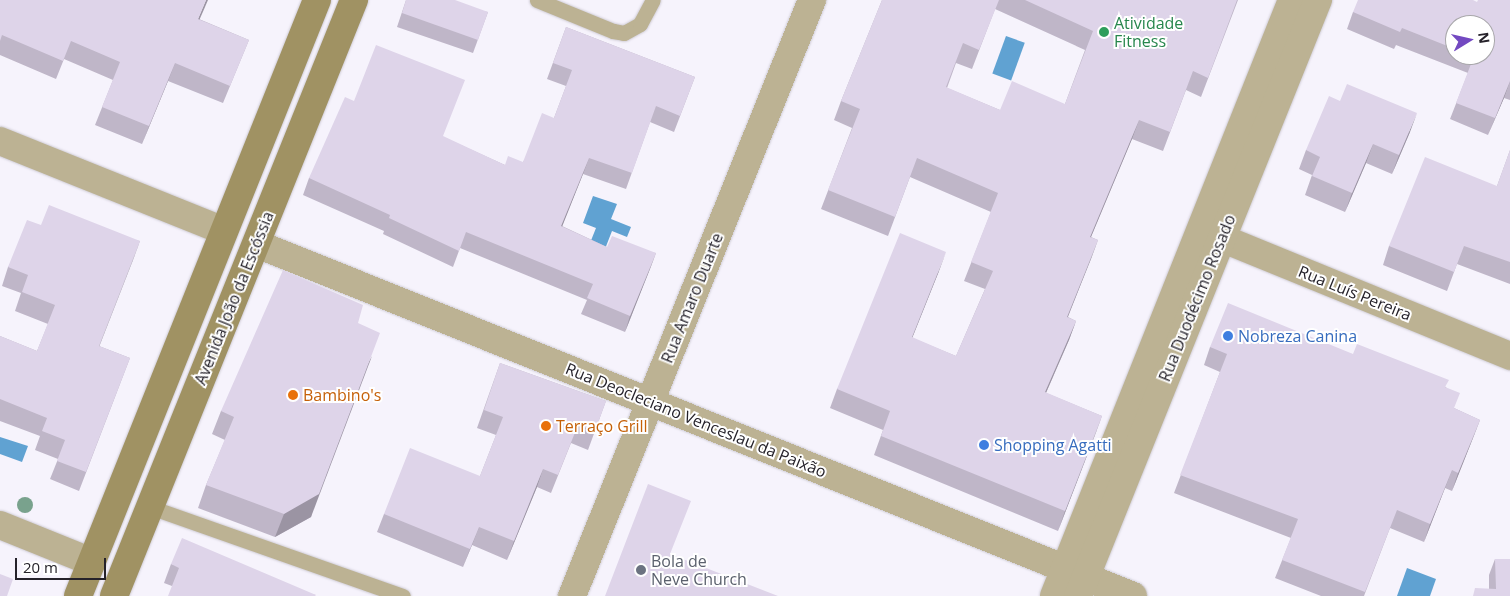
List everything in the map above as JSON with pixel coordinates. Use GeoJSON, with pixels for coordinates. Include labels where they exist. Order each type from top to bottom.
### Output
{"type":"FeatureCollection","features":[{"type":"Feature","properties":{"kind":"main road","name":"Avenida João da Escóssia"},"geometry":{"type":"LineString","coordinates":[[78,596],[317,0]]}},
{"type":"Feature","properties":{"kind":"main road","name":"Avenida João da Escóssia"},"geometry":{"type":"LineString","coordinates":[[114,596],[354,0]]}},
{"type":"Feature","properties":{"kind":"street","name":"Rua Amaro Duarte"},"geometry":{"type":"LineString","coordinates":[[572,596],[812,0]]}},
{"type":"Feature","properties":{"kind":"street","name":"Rua Duodécimo Rosado"},"geometry":{"type":"LineString","coordinates":[[1054,596],[1076,580],[1210,234],[1292,0]]}},
{"type":"Feature","properties":{"kind":"street","name":"Rua Duodécimo Rosado"},"geometry":{"type":"LineString","coordinates":[[1210,234],[1318,0]]}},
{"type":"Feature","properties":{"kind":"street"},"geometry":{"type":"LineString","coordinates":[[0,141],[224,231]]}},
{"type":"Feature","properties":{"kind":"street","name":"Rua Luís Pereira"},"geometry":{"type":"LineString","coordinates":[[1210,234],[1510,356]]}},
{"type":"Feature","properties":{"kind":"street","name":"Rua Deocleciano Venceslau da Paixão"},"geometry":{"type":"LineString","coordinates":[[257,244],[650,401],[1076,580],[1133,596]]}},
{"type":"Feature","properties":{"kind":"street"},"geometry":{"type":"LineString","coordinates":[[0,525],[92,562]]}},
{"type":"Feature","properties":{"kind":"lane"},"geometry":{"type":"LineString","coordinates":[[536,0],[612,31],[624,33],[640,24],[653,0]]}},
{"type":"Feature","properties":{"kind":"lane"},"geometry":{"type":"LineString","coordinates":[[150,507],[402,596]]}},
{"type":"Feature","properties":{"kind":"water"},"geometry":{"type":"Polygon","coordinates":[[[1006,36],[1025,43],[1011,80],[992,74],[1006,36]]]}},
{"type":"Feature","properties":{"kind":"water"},"geometry":{"type":"Polygon","coordinates":[[[593,196],[617,204],[611,219],[631,227],[627,237],[612,231],[605,249],[590,243],[596,228],[583,223],[593,196]]]}},
{"type":"Feature","properties":{"kind":"water"},"geometry":{"type":"Polygon","coordinates":[[[0,437],[28,446],[22,462],[0,454],[0,437]]]}},
{"type":"Feature","properties":{"kind":"water"},"geometry":{"type":"Polygon","coordinates":[[[1407,568],[1436,579],[1430,596],[1397,596],[1407,568]]]}},
{"type":"Feature","properties":{"kind":"building"},"geometry":{"type":"Polygon","coordinates":[[[0,0],[206,0],[198,19],[249,40],[230,86],[175,63],[149,126],[102,107],[120,62],[71,41],[63,61],[2,35],[0,41],[0,0]]]}},
{"type":"Feature","properties":{"kind":"building"},"geometry":{"type":"Polygon","coordinates":[[[406,0],[455,0],[488,12],[478,40],[402,13],[406,0]]]}},
{"type":"Feature","properties":{"kind":"building"},"geometry":{"type":"Polygon","coordinates":[[[882,0],[999,0],[979,50],[963,43],[946,87],[1000,110],[1012,81],[1065,104],[1093,31],[1025,0],[1237,0],[1208,78],[1193,71],[1170,132],[1139,120],[1090,237],[1098,240],[1067,317],[1076,321],[1045,392],[1102,416],[1065,511],[881,436],[890,411],[837,389],[900,233],[946,252],[912,337],[956,356],[993,271],[971,262],[998,193],[917,158],[895,217],[828,190],[860,109],[841,101],[882,0]]]}},
{"type":"Feature","properties":{"kind":"building"},"geometry":{"type":"Polygon","coordinates":[[[1358,0],[1473,0],[1477,2],[1478,0],[1510,0],[1510,81],[1495,118],[1456,103],[1471,65],[1495,65],[1495,15],[1445,15],[1445,45],[1402,28],[1400,32],[1353,12],[1358,0]]]}},
{"type":"Feature","properties":{"kind":"building"},"geometry":{"type":"Polygon","coordinates":[[[566,27],[695,77],[680,116],[656,106],[632,173],[589,158],[561,226],[607,247],[612,236],[656,253],[630,316],[587,298],[593,284],[466,232],[459,251],[389,218],[390,215],[309,178],[345,97],[354,101],[376,45],[465,80],[443,136],[505,165],[508,156],[523,162],[542,113],[554,118],[572,70],[553,63],[566,27]]]}},
{"type":"Feature","properties":{"kind":"building"},"geometry":{"type":"Polygon","coordinates":[[[1347,84],[1417,113],[1399,155],[1373,144],[1352,193],[1312,176],[1320,157],[1306,150],[1329,96],[1340,101],[1347,84]]]}},
{"type":"Feature","properties":{"kind":"building"},"geometry":{"type":"Polygon","coordinates":[[[1510,150],[1510,262],[1464,246],[1454,272],[1389,246],[1425,157],[1497,186],[1510,150]]]}},
{"type":"Feature","properties":{"kind":"building"},"geometry":{"type":"Polygon","coordinates":[[[49,205],[140,241],[99,346],[130,358],[86,472],[57,461],[65,440],[42,431],[47,418],[0,399],[0,336],[37,351],[55,305],[22,292],[28,275],[8,267],[27,220],[41,225],[49,205]]]}},
{"type":"Feature","properties":{"kind":"building","name":"Bambino's"},"geometry":{"type":"Polygon","coordinates":[[[283,270],[363,305],[358,323],[380,333],[319,494],[284,514],[206,485],[234,417],[221,411],[283,270]]]}},
{"type":"Feature","properties":{"kind":"building"},"geometry":{"type":"Polygon","coordinates":[[[1228,303],[1353,354],[1357,344],[1449,380],[1445,387],[1460,393],[1454,408],[1480,420],[1458,473],[1452,470],[1430,524],[1397,510],[1365,592],[1282,560],[1298,519],[1180,475],[1227,354],[1210,347],[1228,303]]]}},
{"type":"Feature","properties":{"kind":"building"},"geometry":{"type":"Polygon","coordinates":[[[500,363],[606,401],[595,431],[578,425],[558,475],[543,469],[514,541],[479,527],[470,549],[384,514],[410,448],[480,476],[503,417],[484,410],[500,363]]]}},
{"type":"Feature","properties":{"kind":"building"},"geometry":{"type":"Polygon","coordinates":[[[648,484],[691,501],[670,554],[778,596],[605,596],[648,484]]]}},
{"type":"Feature","properties":{"kind":"building"},"geometry":{"type":"Polygon","coordinates":[[[182,538],[316,595],[168,596],[179,568],[171,564],[182,538]]]}},
{"type":"Feature","properties":{"kind":"building"},"geometry":{"type":"Polygon","coordinates":[[[1495,559],[1510,559],[1510,596],[1473,596],[1475,588],[1496,589],[1495,559]]]}},
{"type":"Feature","properties":{"kind":"building"},"geometry":{"type":"Polygon","coordinates":[[[0,574],[13,579],[7,596],[0,596],[0,574]]]}},
{"type":"Feature","properties":{"kind":"place","name":"Atividade Fitness"},"geometry":{"type":"Point","coordinates":[1104,32]}},
{"type":"Feature","properties":{"kind":"place","name":"Nobreza Canina"},"geometry":{"type":"Point","coordinates":[1228,336]}},
{"type":"Feature","properties":{"kind":"place","name":"Bambino's"},"geometry":{"type":"Point","coordinates":[293,395]}},
{"type":"Feature","properties":{"kind":"place","name":"Terraço Grill"},"geometry":{"type":"Point","coordinates":[546,426]}},
{"type":"Feature","properties":{"kind":"place","name":"Shopping Agatti"},"geometry":{"type":"Point","coordinates":[984,445]}},
{"type":"Feature","properties":{"kind":"place","name":"Bola de Neve Church"},"geometry":{"type":"Point","coordinates":[641,570]}}]}
